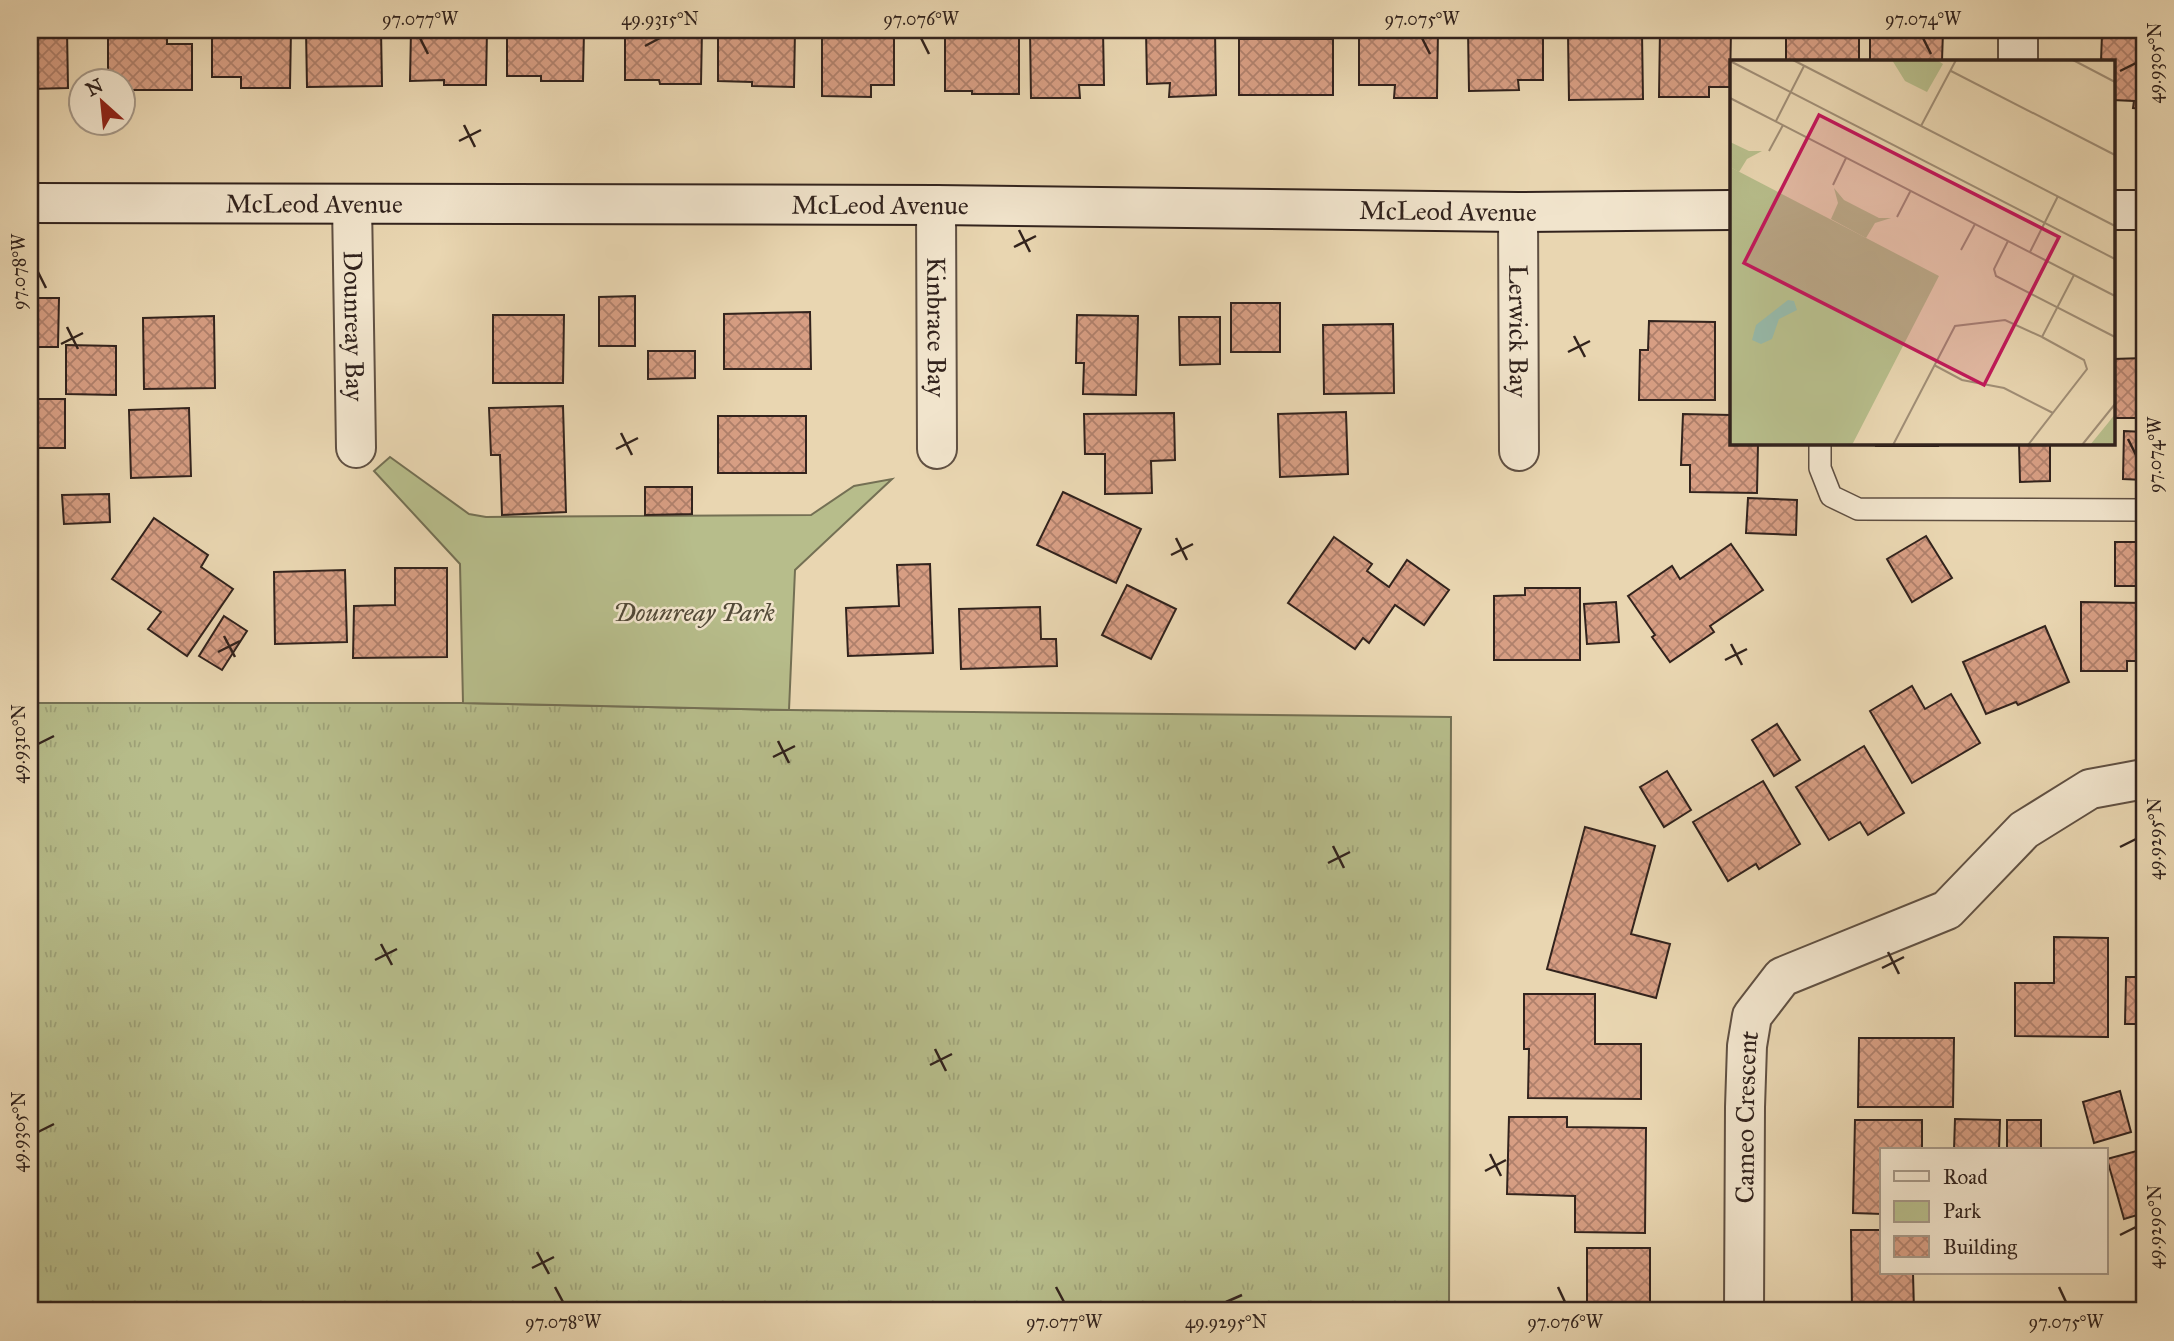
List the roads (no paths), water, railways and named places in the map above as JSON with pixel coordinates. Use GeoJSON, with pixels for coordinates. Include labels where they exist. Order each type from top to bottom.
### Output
{"type":"FeatureCollection","features":[{"type":"Feature","properties":{"kind":"street"},"geometry":{"type":"LineString","coordinates":[[2018,30],[2018,60]]}},
{"type":"Feature","properties":{"kind":"street","name":"McLeod Avenue"},"geometry":{"type":"LineString","coordinates":[[30,203],[936,205],[1518,212],[1730,210]]}},
{"type":"Feature","properties":{"kind":"street","name":"Dounreay Bay"},"geometry":{"type":"LineString","coordinates":[[352,204],[356,448]]}},
{"type":"Feature","properties":{"kind":"street","name":"Kinbrace Bay"},"geometry":{"type":"LineString","coordinates":[[936,205],[937,449]]}},
{"type":"Feature","properties":{"kind":"street"},"geometry":{"type":"LineString","coordinates":[[2114,210],[2144,210]]}},
{"type":"Feature","properties":{"kind":"street","name":"Lerwick Bay"},"geometry":{"type":"LineString","coordinates":[[1518,212],[1518,451]]}},
{"type":"Feature","properties":{"kind":"street","name":"Cameo Crescent"},"geometry":{"type":"LineString","coordinates":[[1744,1311],[1745,1107],[1747,1046],[1752,1016],[1782,977],[1947,910],[2024,830],[2090,789],[2144,779]]}},
{"type":"Feature","properties":{"kind":"lane"},"geometry":{"type":"LineString","coordinates":[[1820,444],[1820,468],[1831,496],[1858,509],[2144,510]]}},
{"type":"Feature","properties":{"kind":"park label","name":"Dounreay Park"},"geometry":{"type":"Point","coordinates":[694,612]}}]}
